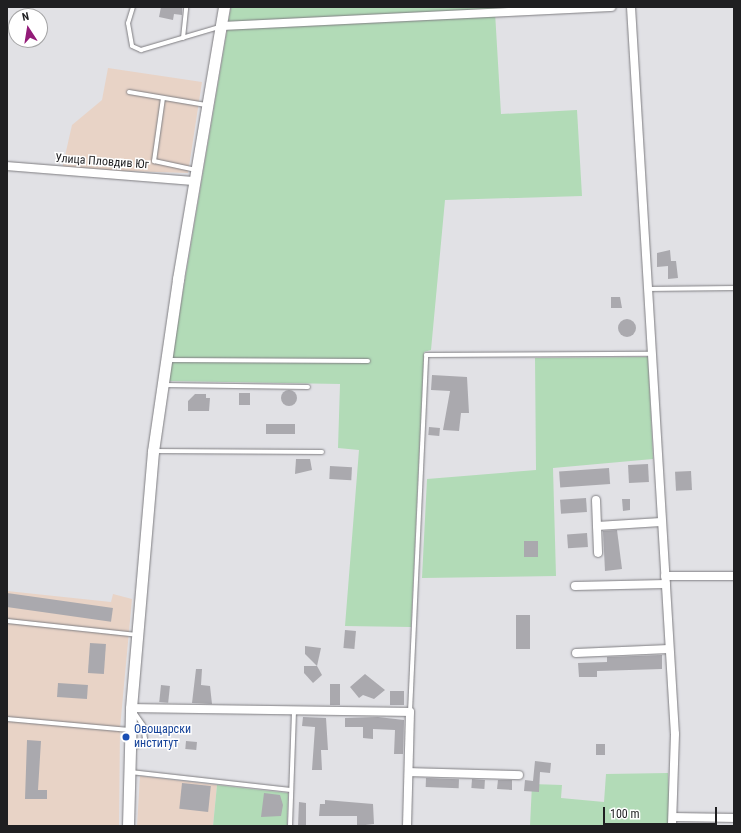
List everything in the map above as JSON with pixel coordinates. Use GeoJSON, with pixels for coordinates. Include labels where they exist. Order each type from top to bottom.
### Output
{"type":"FeatureCollection","features":[{"type":"Feature","properties":{"kind":"street"},"geometry":{"type":"LineString","coordinates":[[128,826],[131,708],[154,451],[166,360],[194,181],[224,7]]}},
{"type":"Feature","properties":{"kind":"street"},"geometry":{"type":"LineString","coordinates":[[221,26],[612,7]]}},
{"type":"Feature","properties":{"kind":"street"},"geometry":{"type":"LineString","coordinates":[[631,7],[670,649],[675,817],[672,826]]}},
{"type":"Feature","properties":{"kind":"street","name":"Улица Пловдив Юг"},"geometry":{"type":"LineString","coordinates":[[7,166],[194,181]]}},
{"type":"Feature","properties":{"kind":"street"},"geometry":{"type":"LineString","coordinates":[[596,500],[598,553]]}},
{"type":"Feature","properties":{"kind":"street"},"geometry":{"type":"LineString","coordinates":[[597,526],[662,522]]}},
{"type":"Feature","properties":{"kind":"street"},"geometry":{"type":"LineString","coordinates":[[575,586],[734,576]]}},
{"type":"Feature","properties":{"kind":"street"},"geometry":{"type":"LineString","coordinates":[[576,654],[670,649]]}},
{"type":"Feature","properties":{"kind":"street"},"geometry":{"type":"LineString","coordinates":[[131,708],[410,712],[410,772],[407,826]]}},
{"type":"Feature","properties":{"kind":"street"},"geometry":{"type":"LineString","coordinates":[[410,772],[519,775]]}},
{"type":"Feature","properties":{"kind":"street"},"geometry":{"type":"LineString","coordinates":[[675,817],[734,818]]}},
{"type":"Feature","properties":{"kind":"lane"},"geometry":{"type":"LineString","coordinates":[[133,7],[128,23],[132,46],[141,50],[221,26]]}},
{"type":"Feature","properties":{"kind":"lane"},"geometry":{"type":"LineString","coordinates":[[183,38],[186,7]]}},
{"type":"Feature","properties":{"kind":"lane"},"geometry":{"type":"LineString","coordinates":[[129,92],[208,105]]}},
{"type":"Feature","properties":{"kind":"lane"},"geometry":{"type":"LineString","coordinates":[[163,98],[154,161],[196,170]]}},
{"type":"Feature","properties":{"kind":"lane"},"geometry":{"type":"LineString","coordinates":[[648,289],[734,288]]}},
{"type":"Feature","properties":{"kind":"lane"},"geometry":{"type":"LineString","coordinates":[[410,712],[426,354],[652,354]]}},
{"type":"Feature","properties":{"kind":"lane"},"geometry":{"type":"LineString","coordinates":[[166,360],[368,362]]}},
{"type":"Feature","properties":{"kind":"lane"},"geometry":{"type":"LineString","coordinates":[[163,385],[308,387]]}},
{"type":"Feature","properties":{"kind":"lane"},"geometry":{"type":"LineString","coordinates":[[154,451],[322,452]]}},
{"type":"Feature","properties":{"kind":"lane"},"geometry":{"type":"LineString","coordinates":[[7,620],[137,635]]}},
{"type":"Feature","properties":{"kind":"lane"},"geometry":{"type":"LineString","coordinates":[[130,748],[140,745],[146,732],[131,708]]}},
{"type":"Feature","properties":{"kind":"lane"},"geometry":{"type":"LineString","coordinates":[[290,826],[294,710]]}},
{"type":"Feature","properties":{"kind":"lane"},"geometry":{"type":"LineString","coordinates":[[7,719],[130,730]]}},
{"type":"Feature","properties":{"kind":"lane"},"geometry":{"type":"LineString","coordinates":[[129,772],[291,790]]}},
{"type":"Feature","properties":{"kind":"shaded area"},"geometry":{"type":"Polygon","coordinates":[[[108,68],[202,82],[188,173],[62,169],[72,125],[102,100],[108,68]]]}},
{"type":"Feature","properties":{"kind":"shaded area"},"geometry":{"type":"Polygon","coordinates":[[[7,591],[111,602],[113,594],[132,599],[120,728],[119,826],[7,826],[7,591]]]}},
{"type":"Feature","properties":{"kind":"shaded area"},"geometry":{"type":"Polygon","coordinates":[[[140,776],[217,785],[213,826],[137,826],[140,776]]]}},
{"type":"Feature","properties":{"kind":"green space"},"geometry":{"type":"Polygon","coordinates":[[[231,7],[553,7],[495,12],[501,114],[577,110],[582,196],[445,200],[431,350],[424,352],[411,627],[345,626],[359,450],[338,448],[340,384],[168,381],[231,7]]]}},
{"type":"Feature","properties":{"kind":"green space"},"geometry":{"type":"Polygon","coordinates":[[[648,357],[653,459],[553,468],[556,576],[422,578],[427,479],[536,470],[535,358],[648,357]]]}},
{"type":"Feature","properties":{"kind":"green space"},"geometry":{"type":"Polygon","coordinates":[[[668,773],[670,826],[530,826],[532,784],[562,785],[561,798],[604,802],[606,774],[668,773]]]}},
{"type":"Feature","properties":{"kind":"green space"},"geometry":{"type":"Polygon","coordinates":[[[217,785],[288,793],[287,826],[213,826],[217,785]]]}},
{"type":"Feature","properties":{"kind":"building"},"geometry":{"type":"Polygon","coordinates":[[[161,7],[182,7],[182,15],[174,14],[173,20],[159,17],[161,7]]]}},
{"type":"Feature","properties":{"kind":"building"},"geometry":{"type":"Polygon","coordinates":[[[670,250],[671,261],[676,261],[678,278],[668,279],[668,266],[657,267],[657,253],[670,250]]]}},
{"type":"Feature","properties":{"kind":"building"},"geometry":{"type":"Polygon","coordinates":[[[611,297],[620,297],[622,308],[611,308],[611,297]]]}},
{"type":"Feature","properties":{"kind":"building"},"geometry":{"type":"Polygon","coordinates":[[[627,319],[633,322],[636,328],[633,334],[627,337],[621,334],[618,328],[621,322],[627,319]]]}},
{"type":"Feature","properties":{"kind":"building"},"geometry":{"type":"Polygon","coordinates":[[[432,375],[467,377],[469,413],[461,413],[459,431],[443,430],[450,391],[431,390],[432,375]]]}},
{"type":"Feature","properties":{"kind":"building"},"geometry":{"type":"Polygon","coordinates":[[[289,390],[295,392],[297,398],[295,404],[289,406],[283,404],[281,398],[283,392],[289,390]]]}},
{"type":"Feature","properties":{"kind":"building"},"geometry":{"type":"Polygon","coordinates":[[[239,393],[250,393],[250,405],[239,405],[239,393]]]}},
{"type":"Feature","properties":{"kind":"building"},"geometry":{"type":"Polygon","coordinates":[[[195,394],[206,394],[206,398],[210,398],[209,411],[188,411],[188,401],[195,394]]]}},
{"type":"Feature","properties":{"kind":"building"},"geometry":{"type":"Polygon","coordinates":[[[266,424],[295,424],[295,434],[266,434],[266,424]]]}},
{"type":"Feature","properties":{"kind":"building"},"geometry":{"type":"Polygon","coordinates":[[[429,427],[440,428],[439,436],[428,435],[429,427]]]}},
{"type":"Feature","properties":{"kind":"building"},"geometry":{"type":"Polygon","coordinates":[[[296,459],[310,459],[312,470],[295,474],[296,459]]]}},
{"type":"Feature","properties":{"kind":"building"},"geometry":{"type":"Polygon","coordinates":[[[648,464],[649,482],[629,483],[628,465],[648,464]]]}},
{"type":"Feature","properties":{"kind":"building"},"geometry":{"type":"Polygon","coordinates":[[[330,466],[352,467],[351,480],[329,479],[330,466]]]}},
{"type":"Feature","properties":{"kind":"building"},"geometry":{"type":"Polygon","coordinates":[[[609,468],[610,484],[560,487],[559,471],[609,468]]]}},
{"type":"Feature","properties":{"kind":"building"},"geometry":{"type":"Polygon","coordinates":[[[691,471],[692,490],[676,491],[675,472],[691,471]]]}},
{"type":"Feature","properties":{"kind":"building"},"geometry":{"type":"Polygon","coordinates":[[[586,498],[587,512],[561,514],[560,500],[586,498]]]}},
{"type":"Feature","properties":{"kind":"building"},"geometry":{"type":"Polygon","coordinates":[[[622,499],[630,499],[630,510],[623,511],[622,499]]]}},
{"type":"Feature","properties":{"kind":"building"},"geometry":{"type":"Polygon","coordinates":[[[617,530],[622,569],[605,571],[603,531],[617,530]]]}},
{"type":"Feature","properties":{"kind":"building"},"geometry":{"type":"Polygon","coordinates":[[[587,533],[588,547],[568,548],[567,534],[587,533]]]}},
{"type":"Feature","properties":{"kind":"building"},"geometry":{"type":"Polygon","coordinates":[[[524,541],[538,541],[538,557],[524,557],[524,541]]]}},
{"type":"Feature","properties":{"kind":"building"},"geometry":{"type":"Polygon","coordinates":[[[7,593],[113,608],[111,622],[7,607],[7,593]]]}},
{"type":"Feature","properties":{"kind":"building"},"geometry":{"type":"Polygon","coordinates":[[[516,615],[530,615],[530,649],[516,649],[516,615]]]}},
{"type":"Feature","properties":{"kind":"building"},"geometry":{"type":"Polygon","coordinates":[[[345,630],[356,631],[354,649],[343,648],[345,630]]]}},
{"type":"Feature","properties":{"kind":"building"},"geometry":{"type":"Polygon","coordinates":[[[90,643],[106,644],[104,674],[88,673],[90,643]]]}},
{"type":"Feature","properties":{"kind":"building"},"geometry":{"type":"Polygon","coordinates":[[[305,646],[321,648],[317,666],[305,654],[305,646]]]}},
{"type":"Feature","properties":{"kind":"building"},"geometry":{"type":"Polygon","coordinates":[[[662,655],[662,669],[597,671],[597,677],[579,677],[578,663],[607,662],[607,657],[662,655]]]}},
{"type":"Feature","properties":{"kind":"building"},"geometry":{"type":"Polygon","coordinates":[[[304,666],[317,666],[322,675],[313,683],[304,673],[304,666]]]}},
{"type":"Feature","properties":{"kind":"building"},"geometry":{"type":"Polygon","coordinates":[[[196,669],[202,669],[201,685],[210,686],[212,704],[192,703],[196,669]]]}},
{"type":"Feature","properties":{"kind":"building"},"geometry":{"type":"Polygon","coordinates":[[[365,674],[385,690],[374,699],[363,695],[359,698],[350,687],[365,674]]]}},
{"type":"Feature","properties":{"kind":"building"},"geometry":{"type":"Polygon","coordinates":[[[58,683],[88,685],[87,699],[57,697],[58,683]]]}},
{"type":"Feature","properties":{"kind":"building"},"geometry":{"type":"Polygon","coordinates":[[[330,684],[340,684],[340,705],[330,705],[330,684]]]}},
{"type":"Feature","properties":{"kind":"building"},"geometry":{"type":"Polygon","coordinates":[[[161,685],[170,686],[168,703],[159,702],[161,685]]]}},
{"type":"Feature","properties":{"kind":"building"},"geometry":{"type":"Polygon","coordinates":[[[390,691],[404,691],[404,705],[390,705],[390,691]]]}},
{"type":"Feature","properties":{"kind":"building"},"geometry":{"type":"Polygon","coordinates":[[[303,717],[326,718],[328,750],[321,750],[322,770],[312,770],[315,727],[302,726],[303,717]]]}},
{"type":"Feature","properties":{"kind":"building"},"geometry":{"type":"Polygon","coordinates":[[[378,717],[404,720],[403,754],[394,754],[395,730],[373,729],[373,739],[363,738],[363,727],[345,727],[345,718],[378,717]]]}},
{"type":"Feature","properties":{"kind":"building"},"geometry":{"type":"Polygon","coordinates":[[[27,740],[41,741],[38,790],[47,790],[47,799],[25,799],[27,740]]]}},
{"type":"Feature","properties":{"kind":"building"},"geometry":{"type":"Polygon","coordinates":[[[186,741],[197,742],[196,750],[185,749],[186,741]]]}},
{"type":"Feature","properties":{"kind":"building"},"geometry":{"type":"Polygon","coordinates":[[[596,744],[605,744],[605,755],[596,755],[596,744]]]}},
{"type":"Feature","properties":{"kind":"building"},"geometry":{"type":"Polygon","coordinates":[[[535,761],[551,763],[550,773],[540,772],[539,792],[524,791],[525,780],[533,781],[535,761]]]}},
{"type":"Feature","properties":{"kind":"building"},"geometry":{"type":"Polygon","coordinates":[[[426,778],[459,779],[459,788],[426,787],[426,778]]]}},
{"type":"Feature","properties":{"kind":"building"},"geometry":{"type":"Polygon","coordinates":[[[472,779],[485,780],[484,789],[471,788],[472,779]]]}},
{"type":"Feature","properties":{"kind":"building"},"geometry":{"type":"Polygon","coordinates":[[[498,780],[512,780],[512,790],[497,789],[498,780]]]}},
{"type":"Feature","properties":{"kind":"building"},"geometry":{"type":"Polygon","coordinates":[[[182,783],[211,786],[208,812],[179,809],[182,783]]]}},
{"type":"Feature","properties":{"kind":"building"},"geometry":{"type":"Polygon","coordinates":[[[264,793],[280,795],[283,805],[281,816],[261,817],[264,793]]]}},
{"type":"Feature","properties":{"kind":"building"},"geometry":{"type":"Polygon","coordinates":[[[325,800],[373,804],[374,824],[357,826],[357,816],[319,816],[320,804],[325,804],[325,800]]]}},
{"type":"Feature","properties":{"kind":"building"},"geometry":{"type":"Polygon","coordinates":[[[299,802],[306,803],[306,826],[298,826],[299,802]]]}},
{"type":"Feature","properties":{"kind":"place","name":"Овощарски институт"},"geometry":{"type":"Point","coordinates":[126,737]}}]}
